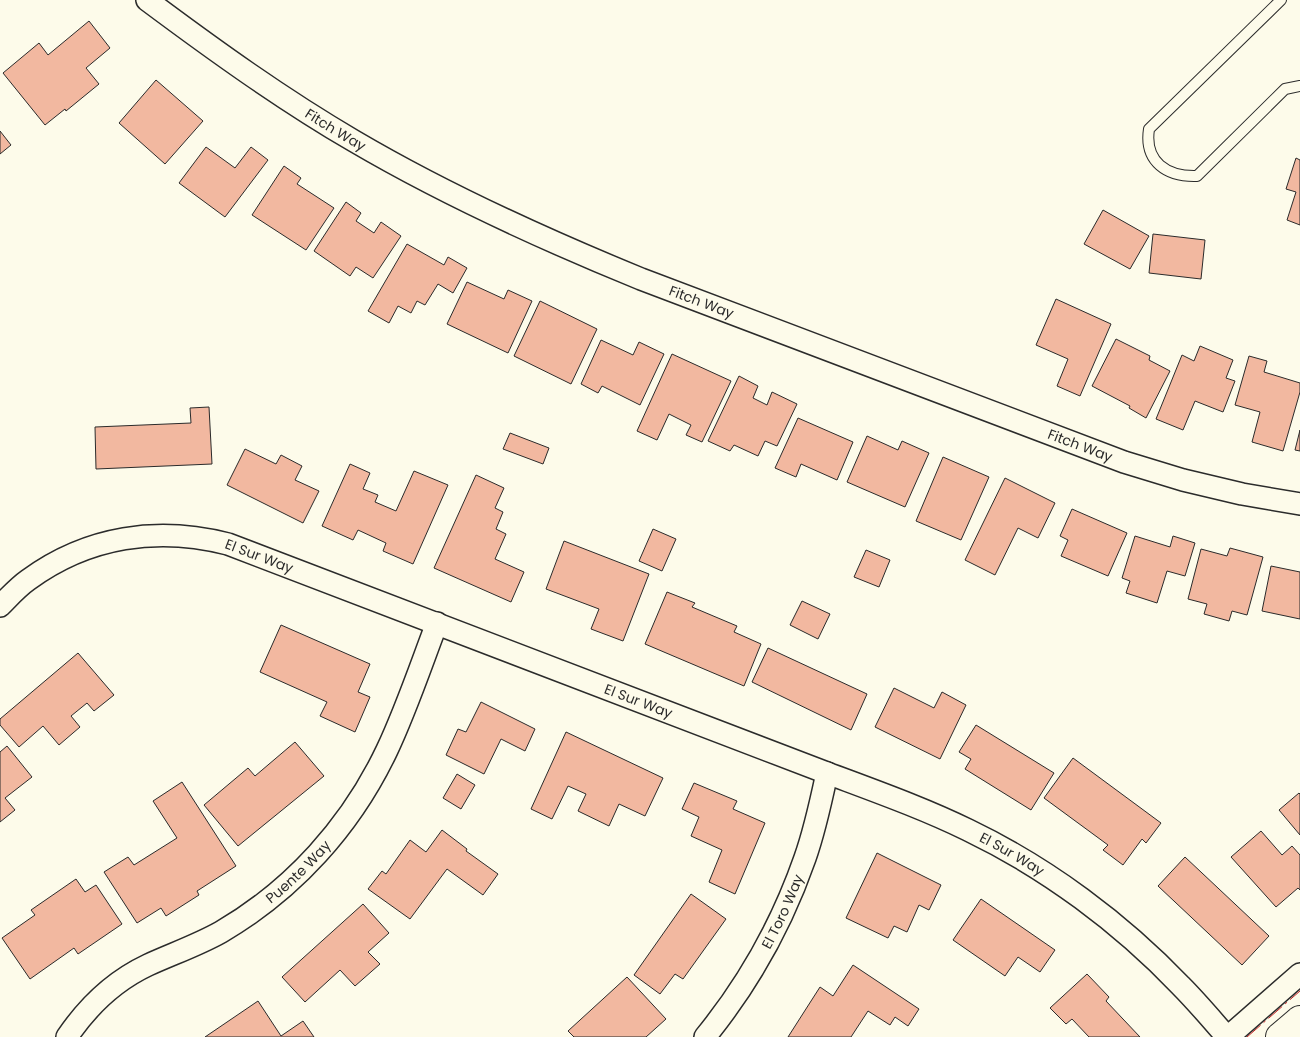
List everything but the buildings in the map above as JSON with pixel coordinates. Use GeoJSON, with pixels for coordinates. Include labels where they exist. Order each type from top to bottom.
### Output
{"type":"FeatureCollection","features":[{"type":"Feature","properties":{"kind":"main road"},"geometry":{"type":"LineString","coordinates":[[1280,1037],[1300,1020]]}},
{"type":"Feature","properties":{"kind":"street","name":"Fitch Way"},"geometry":{"type":"LineString","coordinates":[[147,0],[215,51],[355,142],[472,205],[562,247],[641,279],[1124,462],[1183,480],[1242,494],[1300,504]]}},
{"type":"Feature","properties":{"kind":"street","name":"El Sur Way"},"geometry":{"type":"LineString","coordinates":[[0,606],[28,580],[58,561],[76,552],[113,540],[171,534],[209,539],[228,544],[828,773],[968,830],[1015,855],[1060,883],[1123,931],[1181,985],[1227,1037]]}},
{"type":"Feature","properties":{"kind":"street","name":"Puente Way"},"geometry":{"type":"LineString","coordinates":[[67,1037],[80,1018],[104,993],[147,966],[220,932],[241,919],[288,884],[318,854],[368,786],[387,749],[437,623]]}},
{"type":"Feature","properties":{"kind":"street","name":"El Toro Way"},"geometry":{"type":"LineString","coordinates":[[705,1037],[728,1008],[759,961],[785,910],[806,857],[828,773]]}},
{"type":"Feature","properties":{"kind":"street"},"geometry":{"type":"LineString","coordinates":[[1227,1037],[1300,974]]}},
{"type":"Feature","properties":{"kind":"lane"},"geometry":{"type":"LineString","coordinates":[[1281,0],[1149,129],[1147,142],[1153,158],[1168,172],[1185,176],[1197,176],[1285,89],[1300,86]]}},
{"type":"Feature","properties":{"kind":"power"},"geometry":{"type":"LineString","coordinates":[[1247,1037],[1300,991]]}}]}
